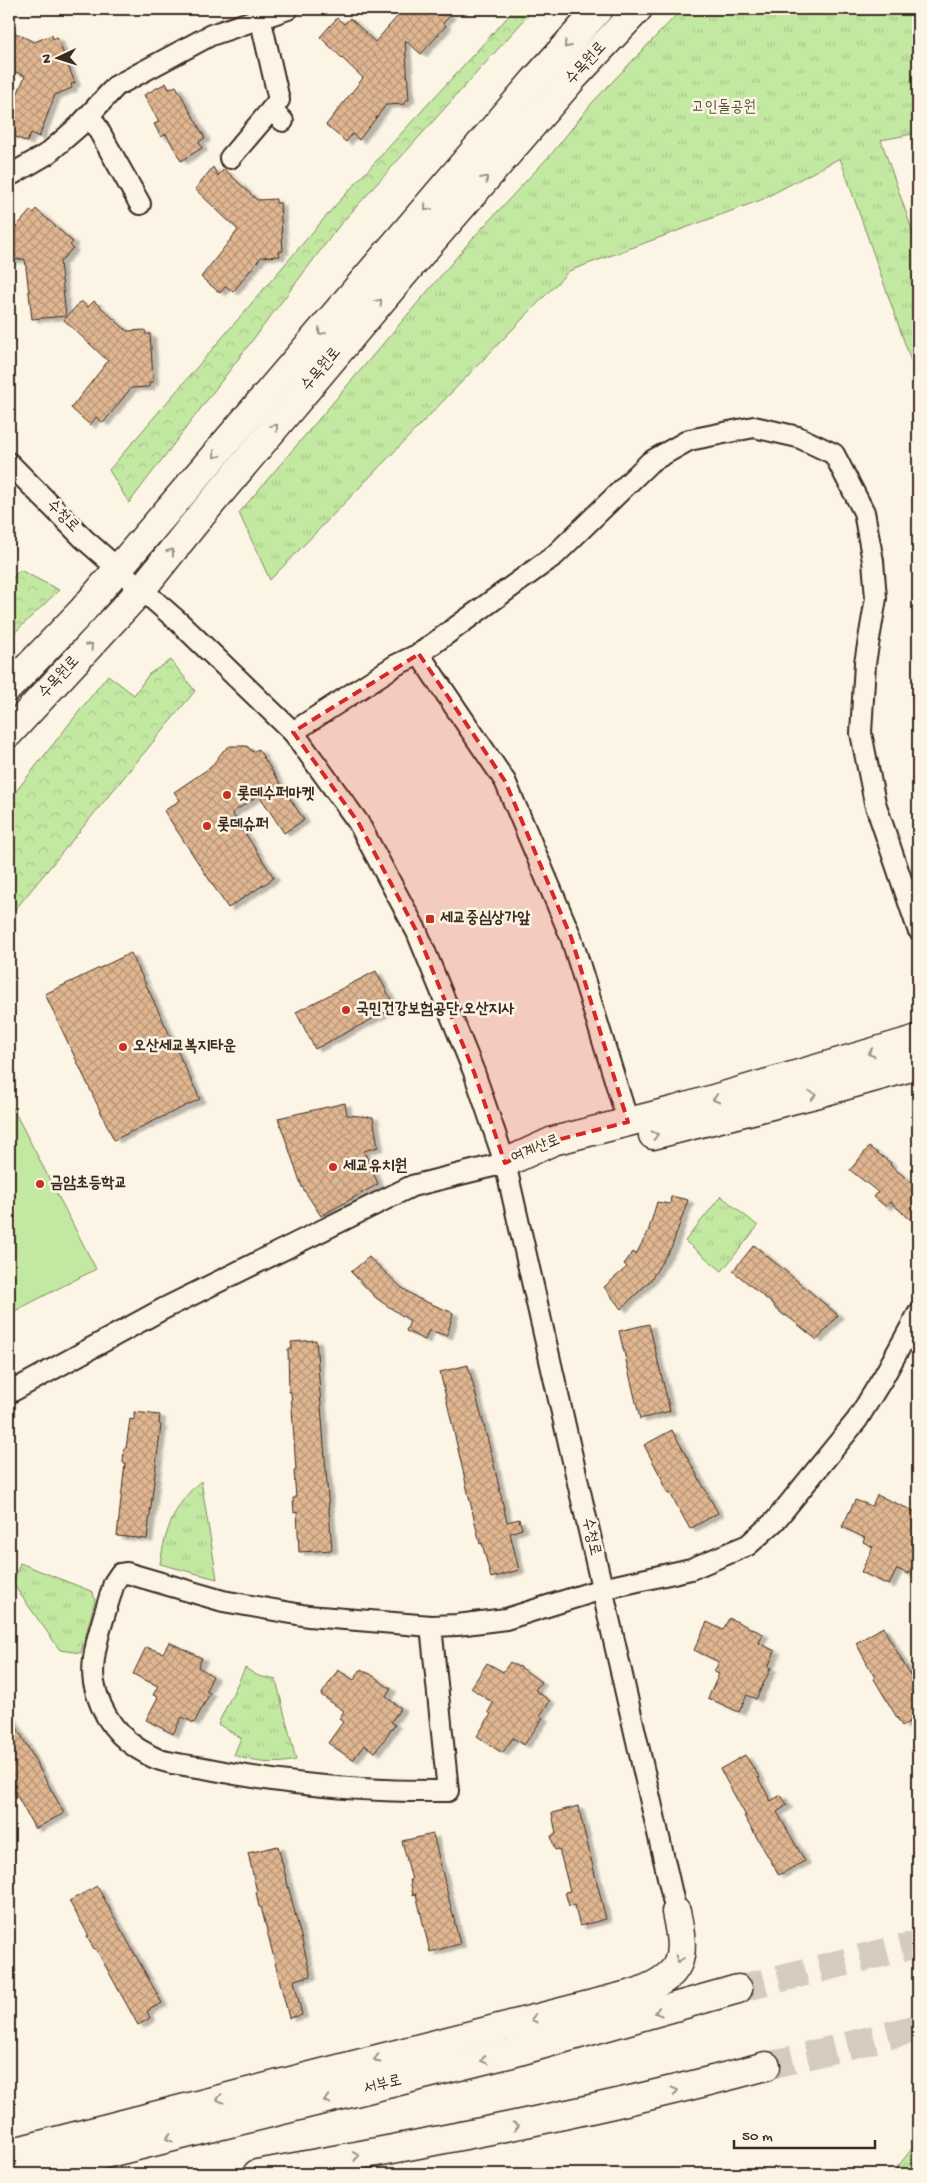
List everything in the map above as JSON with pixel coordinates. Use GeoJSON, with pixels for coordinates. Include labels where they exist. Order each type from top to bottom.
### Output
{"type":"FeatureCollection","features":[{"type":"Feature","properties":{"kind":"main road","name":"수목원로"},"geometry":{"type":"LineString","coordinates":[[9,687],[82,611],[529,88],[599,9]]}},
{"type":"Feature","properties":{"kind":"main road","name":"수목원로"},"geometry":{"type":"LineString","coordinates":[[9,733],[141,590],[199,517],[418,257],[573,78],[638,9]]}},
{"type":"Feature","properties":{"kind":"main road","name":"여계산로"},"geometry":{"type":"LineString","coordinates":[[504,1163],[553,1141],[628,1122],[918,1039]]}},
{"type":"Feature","properties":{"kind":"main road","name":"여계산로"},"geometry":{"type":"LineString","coordinates":[[504,1163],[559,1159],[815,1094],[918,1065]]}},
{"type":"Feature","properties":{"kind":"main road"},"geometry":{"type":"LineString","coordinates":[[9,2154],[650,1988],[658,1985],[674,1971],[682,1956],[682,1938],[676,1912]]}},
{"type":"Feature","properties":{"kind":"main road","name":"서부로"},"geometry":{"type":"LineString","coordinates":[[24,2174],[512,2053],[738,1989]]}},
{"type":"Feature","properties":{"kind":"main road"},"geometry":{"type":"LineString","coordinates":[[257,2174],[502,2129],[669,2092],[766,2066]]}},
{"type":"Feature","properties":{"kind":"main road"},"geometry":{"type":"LineString","coordinates":[[9,2158],[20,2174]]}},
{"type":"Feature","properties":{"kind":"street"},"geometry":{"type":"LineString","coordinates":[[9,176],[47,154],[90,115],[116,86],[212,35],[288,9]]}},
{"type":"Feature","properties":{"kind":"street"},"geometry":{"type":"LineString","coordinates":[[230,158],[277,115],[278,100],[260,17]]}},
{"type":"Feature","properties":{"kind":"street"},"geometry":{"type":"LineString","coordinates":[[90,115],[140,204]]}},
{"type":"Feature","properties":{"kind":"street"},"geometry":{"type":"LineString","coordinates":[[293,732],[396,665],[419,654],[555,555],[650,462],[689,440],[754,427],[798,437],[834,454],[864,512],[875,579],[876,598],[865,663],[862,733],[874,804],[918,928]]}},
{"type":"Feature","properties":{"kind":"street","name":"수청로"},"geometry":{"type":"LineString","coordinates":[[9,463],[84,539],[180,623],[293,732],[358,822],[417,932],[474,1072],[504,1163],[676,1912]]}},
{"type":"Feature","properties":{"kind":"street"},"geometry":{"type":"LineString","coordinates":[[419,654],[505,781],[571,937],[628,1122]]}},
{"type":"Feature","properties":{"kind":"street"},"geometry":{"type":"LineString","coordinates":[[9,1394],[163,1309],[412,1186],[504,1163]]}},
{"type":"Feature","properties":{"kind":"street"},"geometry":{"type":"LineString","coordinates":[[431,1626],[448,1791],[357,1790],[254,1778],[151,1757],[123,1738],[110,1724],[99,1702],[94,1681],[94,1658],[114,1584],[120,1574],[126,1573],[223,1601],[308,1616],[431,1626],[457,1625],[506,1619],[602,1588],[691,1569],[748,1545],[775,1521],[857,1420],[918,1314]]}},
{"type":"Feature","properties":{"kind":"highlighted area"},"geometry":{"type":"Polygon","coordinates":[[[419,654],[505,781],[571,937],[628,1122],[553,1141],[505,1163],[474,1072],[417,932],[358,822],[293,732],[419,654]]]}},
{"type":"Feature","properties":{"kind":"green space"},"geometry":{"type":"Polygon","coordinates":[[[515,9],[534,9],[339,226],[129,503],[109,470],[334,207],[515,9]]]}},
{"type":"Feature","properties":{"kind":"green space","name":"고인돌공원"},"geometry":{"type":"Polygon","coordinates":[[[682,9],[918,9],[918,133],[881,140],[918,247],[918,381],[840,158],[761,200],[569,271],[270,580],[239,513],[472,239],[553,152],[592,103],[682,9]]]}},
{"type":"Feature","properties":{"kind":"green space"},"geometry":{"type":"Polygon","coordinates":[[[20,570],[59,590],[9,638],[9,582],[20,570]]]}},
{"type":"Feature","properties":{"kind":"green space"},"geometry":{"type":"Polygon","coordinates":[[[171,660],[195,691],[9,917],[9,800],[108,675],[134,695],[149,674],[171,660]]]}},
{"type":"Feature","properties":{"kind":"green space"},"geometry":{"type":"Polygon","coordinates":[[[9,1101],[96,1269],[9,1314],[9,1101]]]}},
{"type":"Feature","properties":{"kind":"green space"},"geometry":{"type":"Polygon","coordinates":[[[721,1196],[758,1226],[722,1271],[685,1241],[721,1196]]]}},
{"type":"Feature","properties":{"kind":"green space"},"geometry":{"type":"Polygon","coordinates":[[[201,1481],[217,1579],[160,1564],[168,1529],[173,1518],[184,1498],[201,1481]]]}},
{"type":"Feature","properties":{"kind":"green space"},"geometry":{"type":"Polygon","coordinates":[[[20,1563],[93,1592],[95,1601],[81,1653],[60,1650],[13,1584],[20,1563]]]}},
{"type":"Feature","properties":{"kind":"green space"},"geometry":{"type":"Polygon","coordinates":[[[245,1668],[258,1676],[276,1680],[296,1760],[265,1762],[249,1760],[234,1755],[241,1738],[218,1724],[245,1668]]]}},
{"type":"Feature","properties":{"kind":"green space"},"geometry":{"type":"Polygon","coordinates":[[[918,2141],[918,2174],[892,2174],[918,2141]]]}},
{"type":"Feature","properties":{"kind":"building"},"geometry":{"type":"Polygon","coordinates":[[[404,9],[442,9],[450,16],[443,23],[446,26],[421,54],[405,40],[409,100],[405,100],[405,104],[386,105],[359,140],[352,134],[346,142],[326,125],[363,78],[320,37],[337,18],[344,24],[350,18],[375,42],[404,9]]]}},
{"type":"Feature","properties":{"kind":"building"},"geometry":{"type":"Polygon","coordinates":[[[9,30],[34,42],[52,35],[53,39],[57,37],[75,83],[71,84],[72,88],[55,95],[39,137],[31,133],[27,142],[9,134],[9,114],[25,76],[9,69],[9,30]]]}},
{"type":"Feature","properties":{"kind":"building"},"geometry":{"type":"Polygon","coordinates":[[[166,83],[169,89],[176,86],[205,138],[199,142],[202,148],[181,161],[166,134],[161,137],[154,124],[159,122],[144,95],[166,83]]]}},
{"type":"Feature","properties":{"kind":"building"},"geometry":{"type":"Polygon","coordinates":[[[213,167],[218,176],[224,169],[257,200],[276,199],[276,203],[280,203],[283,251],[279,252],[280,256],[261,257],[233,292],[226,286],[220,293],[201,277],[238,230],[195,189],[213,167]]]}},
{"type":"Feature","properties":{"kind":"building"},"geometry":{"type":"Polygon","coordinates":[[[36,209],[73,242],[70,245],[73,248],[60,262],[66,316],[32,319],[25,259],[9,260],[9,235],[31,210],[34,213],[36,209]]]}},
{"type":"Feature","properties":{"kind":"building"},"geometry":{"type":"Polygon","coordinates":[[[81,301],[88,307],[94,301],[127,331],[145,330],[146,334],[150,334],[153,382],[149,383],[149,387],[131,388],[103,423],[96,417],[90,425],[71,408],[108,361],[64,320],[81,301]]]}},
{"type":"Feature","properties":{"kind":"building","name":"롯데슈퍼"},"geometry":{"type":"Polygon","coordinates":[[[230,746],[247,746],[253,752],[258,749],[304,820],[284,833],[259,795],[232,813],[274,878],[228,908],[164,811],[180,800],[174,792],[211,767],[223,751],[230,746]]]}},
{"type":"Feature","properties":{"kind":"building","name":"오산세교복지타운"},"geometry":{"type":"Polygon","coordinates":[[[131,953],[200,1099],[114,1140],[45,994],[131,953]]]}},
{"type":"Feature","properties":{"kind":"building","name":"국민건강보험공단 오산지사"},"geometry":{"type":"Polygon","coordinates":[[[376,971],[395,1007],[315,1049],[296,1012],[376,971]]]}},
{"type":"Feature","properties":{"kind":"building","name":"세교유치원"},"geometry":{"type":"Polygon","coordinates":[[[345,1103],[347,1115],[373,1117],[378,1147],[364,1151],[378,1184],[321,1216],[302,1187],[278,1118],[345,1103]]]}},
{"type":"Feature","properties":{"kind":"building"},"geometry":{"type":"Polygon","coordinates":[[[869,1147],[891,1163],[890,1165],[918,1188],[918,1226],[890,1202],[886,1207],[874,1197],[878,1192],[850,1170],[869,1147]]]}},
{"type":"Feature","properties":{"kind":"building"},"geometry":{"type":"Polygon","coordinates":[[[671,1196],[688,1200],[672,1246],[650,1281],[621,1309],[604,1287],[627,1267],[624,1264],[633,1252],[636,1254],[648,1232],[657,1202],[670,1204],[671,1196]]]}},
{"type":"Feature","properties":{"kind":"building"},"geometry":{"type":"Polygon","coordinates":[[[754,1245],[838,1315],[817,1340],[774,1307],[733,1271],[754,1245]]]}},
{"type":"Feature","properties":{"kind":"building"},"geometry":{"type":"Polygon","coordinates":[[[369,1257],[401,1287],[417,1298],[453,1313],[447,1336],[429,1330],[425,1340],[406,1331],[410,1321],[376,1298],[351,1272],[369,1257]]]}},
{"type":"Feature","properties":{"kind":"building"},"geometry":{"type":"Polygon","coordinates":[[[649,1324],[670,1411],[640,1419],[619,1331],[649,1324]]]}},
{"type":"Feature","properties":{"kind":"building"},"geometry":{"type":"Polygon","coordinates":[[[316,1340],[332,1550],[299,1552],[297,1512],[294,1513],[293,1498],[296,1498],[294,1471],[296,1471],[291,1392],[289,1392],[288,1349],[292,1349],[291,1342],[316,1340]]]}},
{"type":"Feature","properties":{"kind":"building"},"geometry":{"type":"Polygon","coordinates":[[[468,1365],[507,1522],[519,1519],[522,1529],[510,1533],[519,1570],[491,1578],[482,1543],[480,1544],[440,1372],[468,1365]]]}},
{"type":"Feature","properties":{"kind":"building"},"geometry":{"type":"Polygon","coordinates":[[[134,1412],[160,1415],[159,1424],[161,1425],[147,1539],[117,1536],[125,1463],[123,1463],[124,1448],[126,1448],[130,1419],[134,1420],[134,1412]]]}},
{"type":"Feature","properties":{"kind":"building"},"geometry":{"type":"Polygon","coordinates":[[[672,1430],[718,1513],[690,1529],[670,1493],[668,1494],[644,1445],[672,1430]]]}},
{"type":"Feature","properties":{"kind":"building"},"geometry":{"type":"Polygon","coordinates":[[[877,1495],[918,1513],[918,1555],[909,1574],[897,1569],[889,1585],[861,1572],[873,1547],[863,1542],[865,1538],[842,1527],[855,1500],[872,1506],[877,1495]]]}},
{"type":"Feature","properties":{"kind":"building"},"geometry":{"type":"Polygon","coordinates":[[[729,1618],[763,1634],[759,1643],[775,1651],[768,1667],[771,1668],[756,1699],[747,1695],[739,1712],[708,1698],[719,1674],[714,1672],[719,1662],[694,1650],[707,1622],[723,1630],[729,1618]]]}},
{"type":"Feature","properties":{"kind":"building"},"geometry":{"type":"Polygon","coordinates":[[[883,1627],[918,1689],[918,1717],[902,1726],[874,1679],[856,1643],[883,1627]]]}},
{"type":"Feature","properties":{"kind":"building"},"geometry":{"type":"Polygon","coordinates":[[[169,1642],[202,1658],[198,1667],[213,1676],[206,1691],[210,1693],[194,1723],[182,1717],[173,1734],[146,1720],[158,1697],[153,1695],[158,1686],[133,1674],[146,1647],[163,1653],[169,1642]]]}},
{"type":"Feature","properties":{"kind":"building"},"geometry":{"type":"Polygon","coordinates":[[[510,1662],[519,1666],[541,1682],[535,1690],[550,1701],[540,1716],[543,1718],[524,1745],[513,1738],[502,1753],[477,1736],[491,1714],[488,1712],[493,1703],[471,1688],[487,1663],[503,1672],[510,1662]]]}},
{"type":"Feature","properties":{"kind":"building"},"geometry":{"type":"Polygon","coordinates":[[[361,1669],[391,1689],[386,1697],[401,1708],[391,1722],[395,1725],[375,1752],[364,1745],[353,1760],[328,1743],[343,1722],[339,1719],[344,1711],[321,1695],[338,1670],[354,1680],[361,1669]]]}},
{"type":"Feature","properties":{"kind":"building"},"geometry":{"type":"Polygon","coordinates":[[[9,1713],[64,1813],[35,1829],[9,1781],[9,1713]]]}},
{"type":"Feature","properties":{"kind":"building"},"geometry":{"type":"Polygon","coordinates":[[[745,1755],[760,1778],[758,1778],[771,1801],[781,1795],[787,1805],[777,1812],[805,1861],[779,1875],[744,1816],[746,1816],[720,1769],[745,1755]]]}},
{"type":"Feature","properties":{"kind":"building"},"geometry":{"type":"Polygon","coordinates":[[[578,1806],[606,1919],[580,1926],[574,1905],[569,1906],[565,1892],[570,1891],[559,1849],[555,1850],[551,1836],[556,1834],[552,1813],[578,1806]]]}},
{"type":"Feature","properties":{"kind":"building"},"geometry":{"type":"Polygon","coordinates":[[[433,1834],[460,1944],[430,1952],[416,1894],[413,1895],[410,1880],[412,1880],[402,1841],[433,1834]]]}},
{"type":"Feature","properties":{"kind":"building"},"geometry":{"type":"Polygon","coordinates":[[[278,1846],[311,1976],[294,1980],[302,2015],[289,2018],[261,1907],[259,1907],[248,1853],[278,1846]]]}},
{"type":"Feature","properties":{"kind":"building"},"geometry":{"type":"Polygon","coordinates":[[[97,1886],[162,2003],[147,2011],[150,2018],[138,2025],[69,1901],[97,1886]]]}},
{"type":"Feature","properties":{"kind":"tunnel"},"geometry":{"type":"LineString","coordinates":[[738,1989],[918,1944]]}},
{"type":"Feature","properties":{"kind":"tunnel"},"geometry":{"type":"LineString","coordinates":[[766,2066],[918,2028]]}},
{"type":"Feature","properties":{"kind":"place","name":"롯데수퍼마켓"},"geometry":{"type":"Point","coordinates":[227,795]}},
{"type":"Feature","properties":{"kind":"place","name":"롯데슈퍼"},"geometry":{"type":"Point","coordinates":[207,826]}},
{"type":"Feature","properties":{"kind":"place","name":"세교중심상가앞"},"geometry":{"type":"Point","coordinates":[430,919]}},
{"type":"Feature","properties":{"kind":"place","name":"국민건강보험공단 오산지사"},"geometry":{"type":"Point","coordinates":[346,1010]}},
{"type":"Feature","properties":{"kind":"place","name":"오산세교복지타운"},"geometry":{"type":"Point","coordinates":[123,1047]}},
{"type":"Feature","properties":{"kind":"place","name":"세교유치원"},"geometry":{"type":"Point","coordinates":[333,1167]}},
{"type":"Feature","properties":{"kind":"place","name":"금암초등학교"},"geometry":{"type":"Point","coordinates":[40,1184]}}]}
